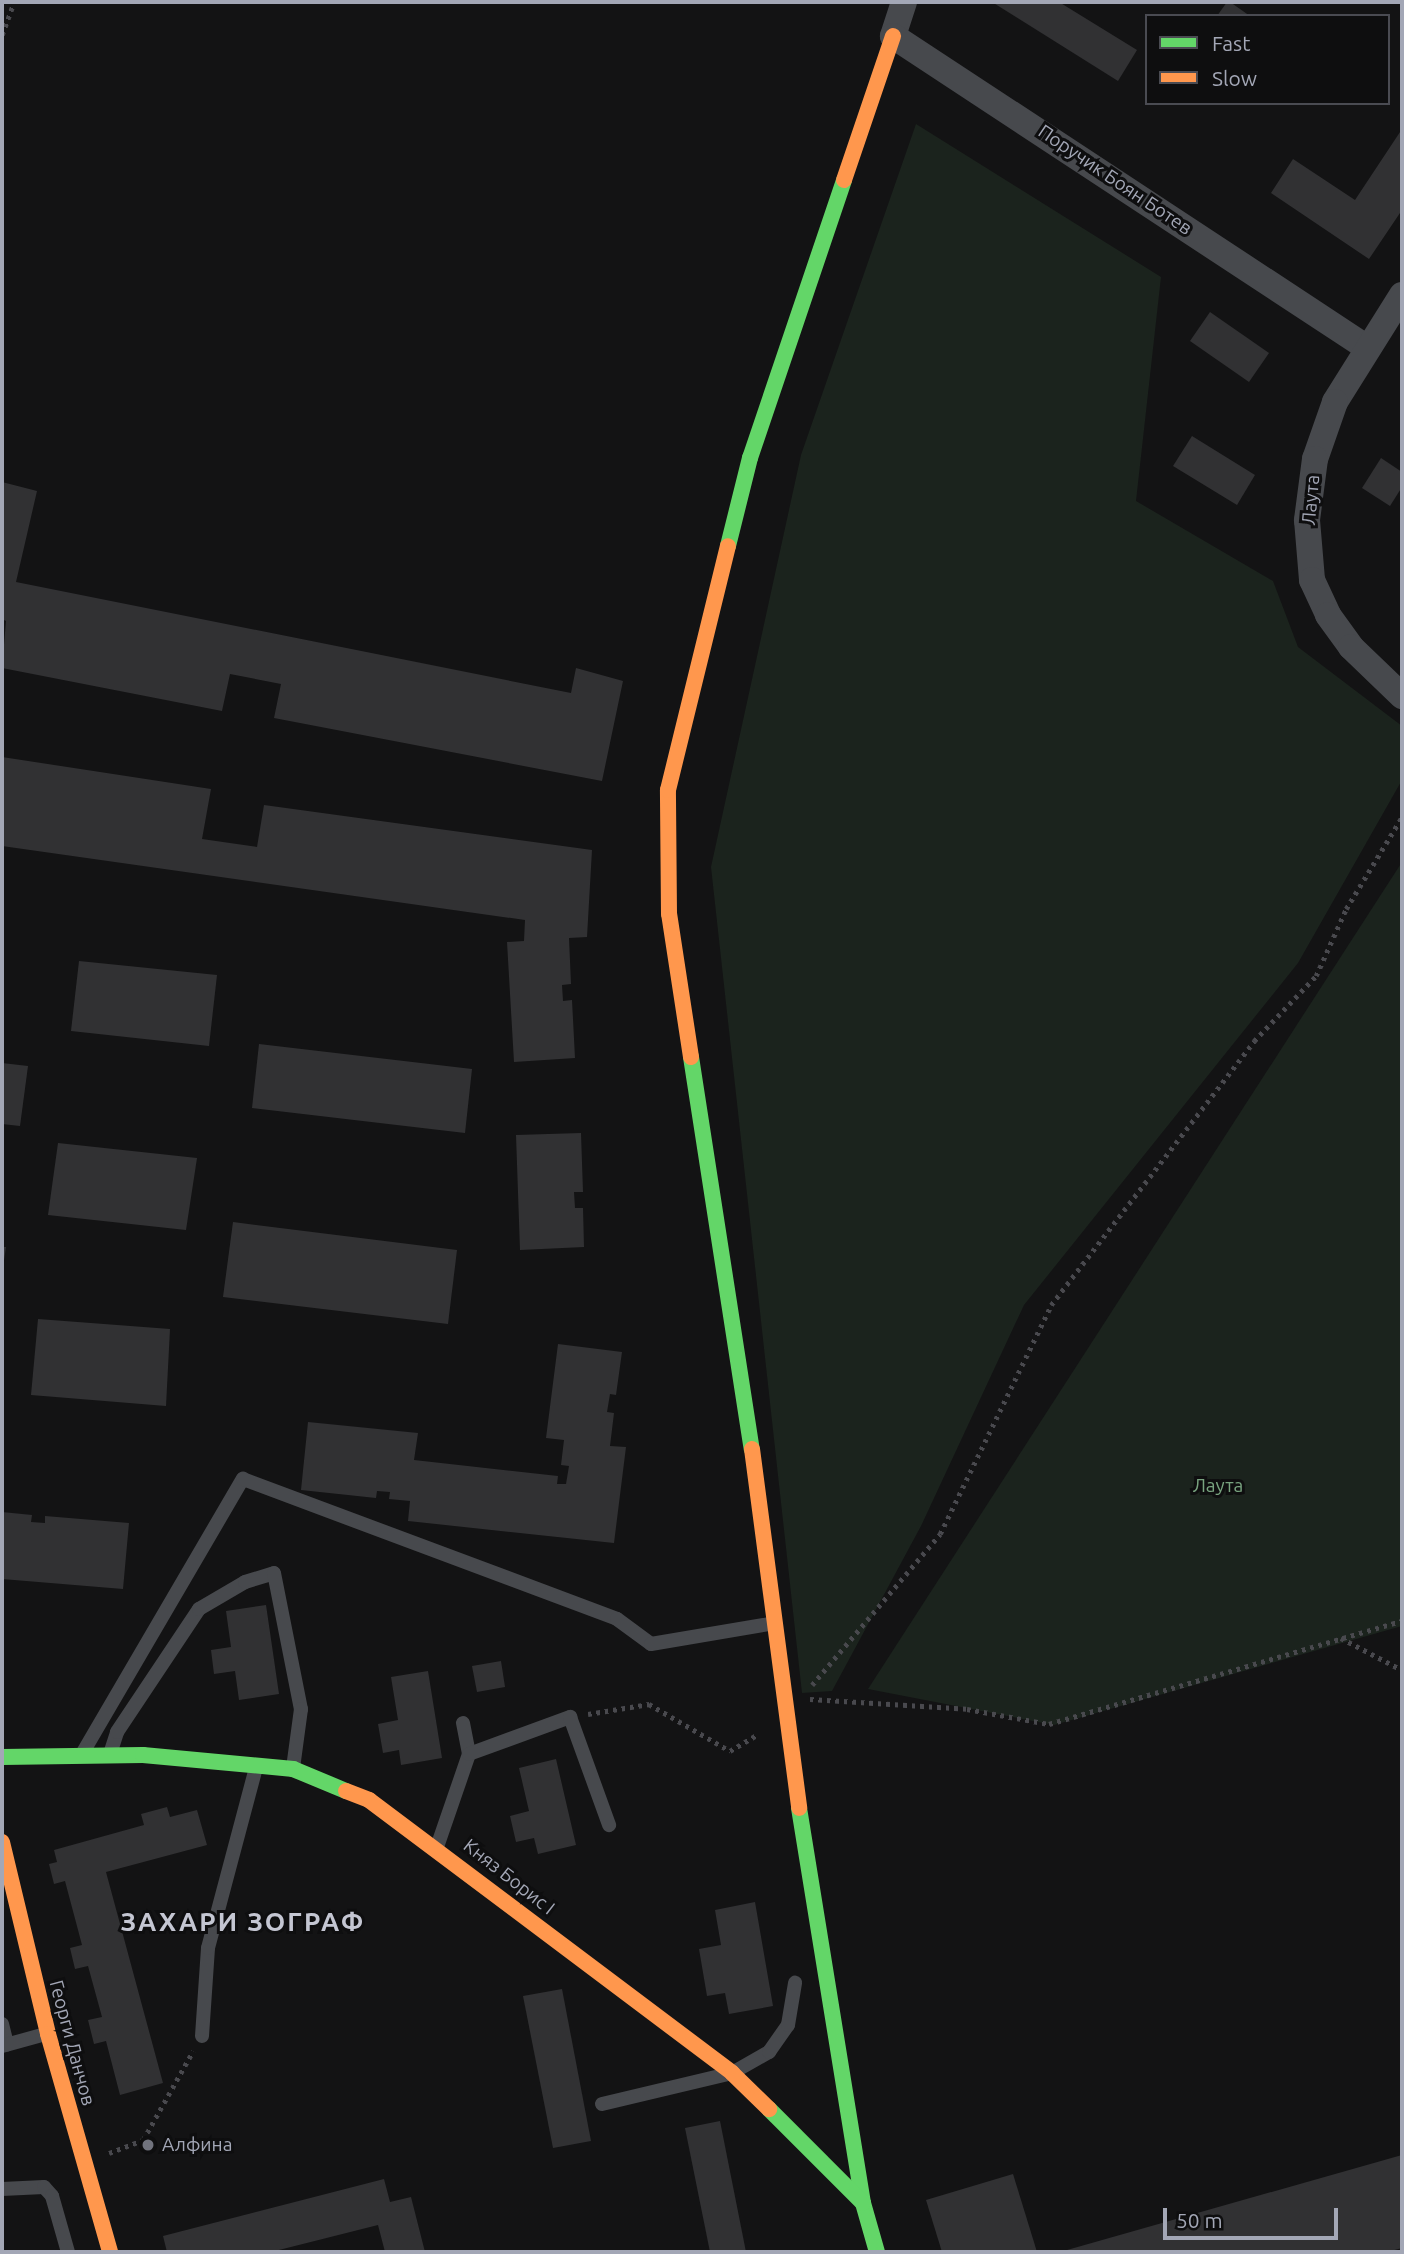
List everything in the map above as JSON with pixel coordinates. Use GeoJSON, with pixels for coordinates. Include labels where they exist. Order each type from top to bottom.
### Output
{"type":"FeatureCollection","features":[{"type":"Feature","properties":{"kind":"street"},"geometry":{"type":"LineString","coordinates":[[863,2203],[785,1718],[777,1623],[669,915],[668,790],[750,458],[904,2]]}},
{"type":"Feature","properties":{"kind":"street","name":"Поручик Боян Ботев"},"geometry":{"type":"LineString","coordinates":[[893,36],[1366,347]]}},
{"type":"Feature","properties":{"kind":"street","name":"Лаута"},"geometry":{"type":"LineString","coordinates":[[1402,295],[1366,347],[1335,402],[1315,459],[1307,520],[1312,580],[1351,647],[1402,696]]}},
{"type":"Feature","properties":{"kind":"street","name":"Княз Борис I"},"geometry":{"type":"LineString","coordinates":[[2,1758],[109,1756],[293,1769],[369,1800],[437,1847],[732,2073],[863,2203],[877,2252]]}},
{"type":"Feature","properties":{"kind":"street","name":"Георги Данчов"},"geometry":{"type":"LineString","coordinates":[[2,1842],[48,2034],[110,2252]]}},
{"type":"Feature","properties":{"kind":"lane"},"geometry":{"type":"LineString","coordinates":[[80,1756],[243,1479],[617,1619],[651,1644],[777,1623]]}},
{"type":"Feature","properties":{"kind":"lane"},"geometry":{"type":"LineString","coordinates":[[109,1756],[117,1732],[200,1609],[245,1582],[274,1573],[301,1709],[293,1769]]}},
{"type":"Feature","properties":{"kind":"lane"},"geometry":{"type":"LineString","coordinates":[[469,1754],[570,1717],[609,1825]]}},
{"type":"Feature","properties":{"kind":"lane"},"geometry":{"type":"LineString","coordinates":[[437,1847],[469,1754],[463,1723]]}},
{"type":"Feature","properties":{"kind":"lane"},"geometry":{"type":"LineString","coordinates":[[202,2036],[208,1948],[256,1767]]}},
{"type":"Feature","properties":{"kind":"lane"},"geometry":{"type":"LineString","coordinates":[[602,2104],[732,2073],[769,2052],[788,2025],[794,1983]]}},
{"type":"Feature","properties":{"kind":"lane"},"geometry":{"type":"LineString","coordinates":[[2,2024],[4,2045],[48,2034]]}},
{"type":"Feature","properties":{"kind":"lane"},"geometry":{"type":"LineString","coordinates":[[2,2189],[44,2187],[52,2196],[68,2252]]}},
{"type":"Feature","properties":{"kind":"path"},"geometry":{"type":"LineString","coordinates":[[2,35],[14,2]]}},
{"type":"Feature","properties":{"kind":"path"},"geometry":{"type":"LineString","coordinates":[[785,1718],[940,1534],[1051,1304],[1254,1041],[1316,976],[1346,909],[1402,817]]}},
{"type":"Feature","properties":{"kind":"path"},"geometry":{"type":"LineString","coordinates":[[570,1717],[649,1704],[730,1751],[785,1718],[806,1699],[967,1709],[1049,1724],[1402,1621]]}},
{"type":"Feature","properties":{"kind":"path"},"geometry":{"type":"LineString","coordinates":[[1340,1638],[1402,1670]]}},
{"type":"Feature","properties":{"kind":"path"},"geometry":{"type":"LineString","coordinates":[[82,2161],[143,2140],[202,2036]]}},
{"type":"Feature","properties":{"kind":"green space"},"geometry":{"type":"Polygon","coordinates":[[[916,124],[1161,277],[1136,501],[1273,581],[1298,647],[1402,726],[1402,780],[1298,963],[1024,1305],[921,1526],[832,1691],[802,1693],[711,867],[801,455],[916,124]]]}},
{"type":"Feature","properties":{"kind":"green space","name":"Лаута"},"geometry":{"type":"Polygon","coordinates":[[[1402,862],[1402,1626],[1054,1725],[868,1689],[1402,862]]]}},
{"type":"Feature","properties":{"kind":"building"},"geometry":{"type":"Polygon","coordinates":[[[992,2],[1059,2],[1137,50],[1118,81],[992,2]]]}},
{"type":"Feature","properties":{"kind":"building"},"geometry":{"type":"Polygon","coordinates":[[[1227,2],[1230,2],[1247,14],[1218,14],[1227,2]]]}},
{"type":"Feature","properties":{"kind":"building"},"geometry":{"type":"Polygon","coordinates":[[[1402,129],[1402,210],[1369,259],[1271,193],[1293,159],[1355,200],[1402,129]]]}},
{"type":"Feature","properties":{"kind":"building"},"geometry":{"type":"Polygon","coordinates":[[[1210,312],[1269,353],[1249,382],[1190,341],[1210,312]]]}},
{"type":"Feature","properties":{"kind":"building"},"geometry":{"type":"Polygon","coordinates":[[[1192,436],[1255,475],[1237,505],[1173,466],[1192,436]]]}},
{"type":"Feature","properties":{"kind":"building"},"geometry":{"type":"Polygon","coordinates":[[[1381,458],[1402,472],[1402,487],[1390,506],[1362,488],[1381,458]]]}},
{"type":"Feature","properties":{"kind":"building"},"geometry":{"type":"Polygon","coordinates":[[[2,482],[37,491],[16,582],[571,693],[576,668],[623,681],[602,781],[274,718],[281,684],[230,674],[222,711],[2,668],[6,621],[2,619],[2,482]]]}},
{"type":"Feature","properties":{"kind":"building"},"geometry":{"type":"Polygon","coordinates":[[[2,757],[211,789],[202,839],[257,847],[264,805],[592,850],[587,937],[569,938],[571,984],[562,985],[563,1001],[572,1000],[575,1058],[514,1062],[507,942],[524,941],[525,920],[2,846],[2,757]]]}},
{"type":"Feature","properties":{"kind":"building"},"geometry":{"type":"Polygon","coordinates":[[[79,961],[217,975],[209,1046],[71,1031],[79,961]]]}},
{"type":"Feature","properties":{"kind":"building"},"geometry":{"type":"Polygon","coordinates":[[[259,1044],[472,1069],[465,1133],[252,1108],[259,1044]]]}},
{"type":"Feature","properties":{"kind":"building"},"geometry":{"type":"Polygon","coordinates":[[[2,1063],[28,1066],[20,1126],[2,1124],[2,1063]]]}},
{"type":"Feature","properties":{"kind":"building"},"geometry":{"type":"Polygon","coordinates":[[[581,1133],[583,1192],[574,1192],[575,1208],[583,1208],[584,1247],[520,1250],[516,1135],[581,1133]]]}},
{"type":"Feature","properties":{"kind":"building"},"geometry":{"type":"Polygon","coordinates":[[[58,1143],[197,1158],[186,1230],[48,1215],[58,1143]]]}},
{"type":"Feature","properties":{"kind":"building"},"geometry":{"type":"Polygon","coordinates":[[[233,1222],[457,1250],[448,1324],[223,1297],[233,1222]]]}},
{"type":"Feature","properties":{"kind":"building"},"geometry":{"type":"Polygon","coordinates":[[[2,1247],[6,1247],[3,1267],[2,1267],[2,1247]]]}},
{"type":"Feature","properties":{"kind":"building"},"geometry":{"type":"Polygon","coordinates":[[[38,1319],[170,1329],[166,1406],[31,1395],[38,1319]]]}},
{"type":"Feature","properties":{"kind":"building"},"geometry":{"type":"Polygon","coordinates":[[[558,1344],[622,1352],[616,1395],[610,1394],[607,1412],[614,1413],[610,1446],[626,1447],[614,1543],[408,1521],[410,1501],[389,1499],[390,1492],[377,1491],[376,1498],[301,1490],[308,1422],[418,1433],[414,1460],[558,1476],[557,1484],[566,1484],[569,1466],[561,1465],[564,1440],[546,1438],[558,1344]]]}},
{"type":"Feature","properties":{"kind":"building"},"geometry":{"type":"Polygon","coordinates":[[[2,1512],[32,1515],[31,1522],[45,1523],[45,1516],[129,1523],[123,1589],[2,1579],[2,1512]]]}},
{"type":"Feature","properties":{"kind":"building"},"geometry":{"type":"Polygon","coordinates":[[[266,1605],[279,1694],[239,1700],[235,1671],[214,1674],[211,1650],[231,1647],[226,1611],[266,1605]]]}},
{"type":"Feature","properties":{"kind":"building"},"geometry":{"type":"Polygon","coordinates":[[[501,1661],[505,1687],[477,1692],[472,1666],[501,1661]]]}},
{"type":"Feature","properties":{"kind":"building"},"geometry":{"type":"Polygon","coordinates":[[[428,1671],[442,1758],[401,1765],[399,1750],[383,1753],[378,1724],[398,1720],[391,1677],[428,1671]]]}},
{"type":"Feature","properties":{"kind":"building"},"geometry":{"type":"Polygon","coordinates":[[[556,1759],[576,1845],[538,1854],[534,1838],[516,1842],[510,1816],[529,1811],[519,1768],[556,1759]]]}},
{"type":"Feature","properties":{"kind":"building"},"geometry":{"type":"Polygon","coordinates":[[[167,1807],[170,1817],[197,1810],[207,1845],[106,1872],[163,2083],[120,2095],[106,2041],[94,2044],[88,2020],[102,2017],[88,1966],[75,1969],[70,1948],[82,1945],[65,1881],[54,1884],[49,1864],[57,1862],[54,1850],[144,1825],[141,1814],[167,1807]]]}},
{"type":"Feature","properties":{"kind":"building"},"geometry":{"type":"Polygon","coordinates":[[[755,1902],[773,2006],[729,2014],[725,1993],[707,1996],[699,1949],[721,1945],[715,1910],[755,1902]]]}},
{"type":"Feature","properties":{"kind":"building"},"geometry":{"type":"Polygon","coordinates":[[[562,1989],[591,2141],[553,2148],[523,1996],[562,1989]]]}},
{"type":"Feature","properties":{"kind":"building"},"geometry":{"type":"Polygon","coordinates":[[[720,2121],[746,2252],[710,2252],[685,2128],[720,2121]]]}},
{"type":"Feature","properties":{"kind":"building"},"geometry":{"type":"Polygon","coordinates":[[[1402,2155],[1402,2248],[1387,2252],[1060,2252],[1402,2155]]]}},
{"type":"Feature","properties":{"kind":"building"},"geometry":{"type":"Polygon","coordinates":[[[1013,2174],[1037,2252],[942,2252],[926,2200],[1013,2174]]]}},
{"type":"Feature","properties":{"kind":"building"},"geometry":{"type":"Polygon","coordinates":[[[384,2179],[390,2202],[411,2197],[425,2252],[385,2252],[378,2225],[271,2252],[167,2252],[163,2236],[384,2179]]]}},
{"type":"Feature","properties":{"kind":"traffic: fast"},"geometry":{"type":"LineString","coordinates":[[728,546],[750,458],[844,180]]}},
{"type":"Feature","properties":{"kind":"traffic: fast"},"geometry":{"type":"LineString","coordinates":[[691,1057],[752,1449]]}},
{"type":"Feature","properties":{"kind":"traffic: fast"},"geometry":{"type":"LineString","coordinates":[[2,1757],[143,1755],[293,1769],[346,1791]]}},
{"type":"Feature","properties":{"kind":"traffic: fast"},"geometry":{"type":"LineString","coordinates":[[799,1808],[863,2203],[877,2252]]}},
{"type":"Feature","properties":{"kind":"traffic: fast"},"geometry":{"type":"LineString","coordinates":[[769,2109],[863,2203]]}},
{"type":"Feature","properties":{"kind":"traffic: slow"},"geometry":{"type":"LineString","coordinates":[[844,180],[893,36]]}},
{"type":"Feature","properties":{"kind":"traffic: slow"},"geometry":{"type":"LineString","coordinates":[[691,1057],[669,914],[668,790],[728,546]]}},
{"type":"Feature","properties":{"kind":"traffic: slow"},"geometry":{"type":"LineString","coordinates":[[752,1449],[799,1808]]}},
{"type":"Feature","properties":{"kind":"traffic: slow"},"geometry":{"type":"LineString","coordinates":[[346,1791],[369,1800],[732,2073],[769,2109]]}},
{"type":"Feature","properties":{"kind":"traffic: slow"},"geometry":{"type":"LineString","coordinates":[[2,1842],[48,2034],[110,2252]]}},
{"type":"Feature","properties":{"kind":"place","name":"Алфина"},"geometry":{"type":"Point","coordinates":[148,2145]}},
{"type":"Feature","properties":{"kind":"district","name":"ЗАХАРИ ЗОГРАФ"},"geometry":{"type":"Point","coordinates":[243,1922]}}]}
